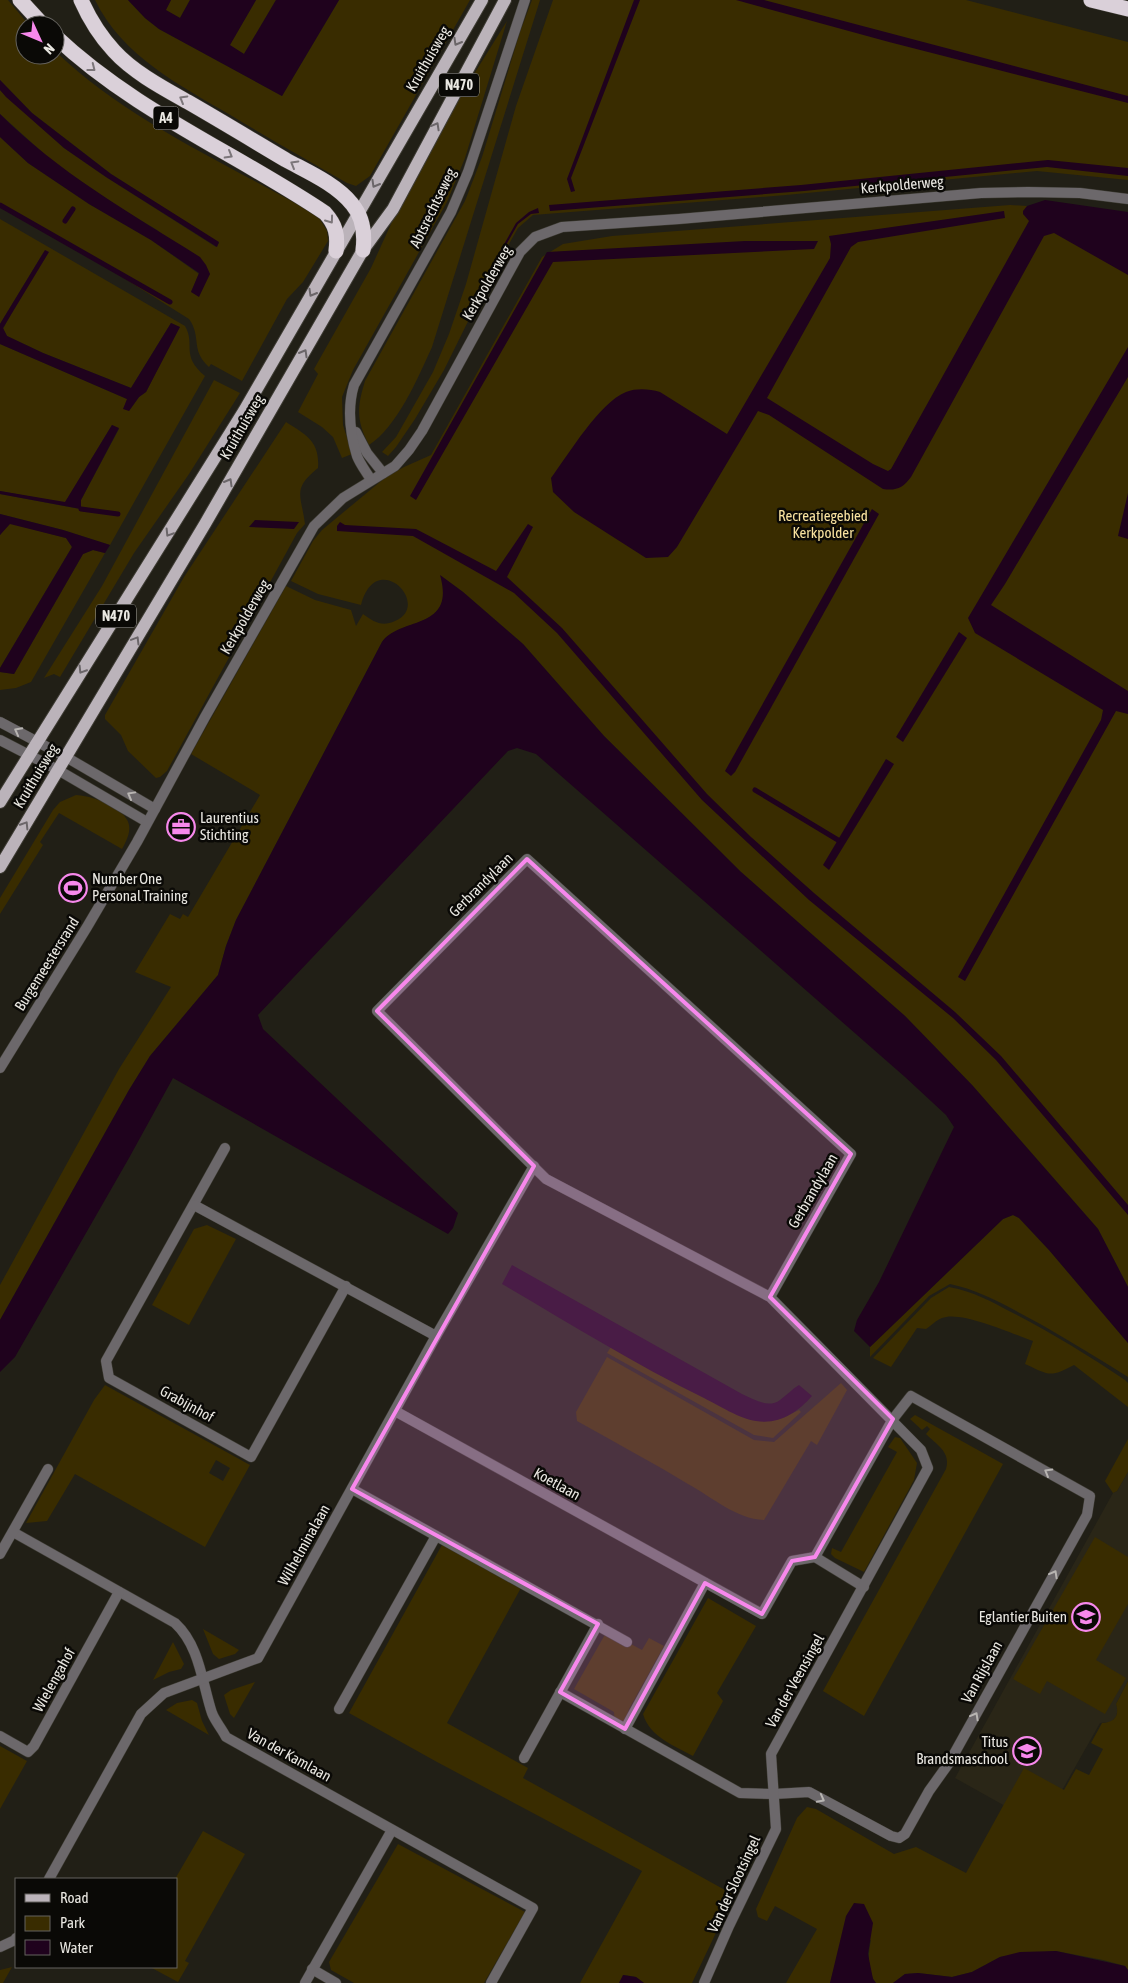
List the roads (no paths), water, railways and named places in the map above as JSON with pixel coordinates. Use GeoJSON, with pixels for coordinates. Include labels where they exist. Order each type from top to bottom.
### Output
{"type":"FeatureCollection","features":[{"type":"Feature","properties":{"kind":"highway"},"geometry":{"type":"LineString","coordinates":[[20,0],[34,15]]}},
{"type":"Feature","properties":{"kind":"highway","name":"A4"},"geometry":{"type":"LineString","coordinates":[[81,0],[98,30],[114,52],[136,69],[166,89],[318,178],[346,197],[358,212],[364,232],[362,250]]}},
{"type":"Feature","properties":{"kind":"highway"},"geometry":{"type":"LineString","coordinates":[[1092,0],[1128,10]]}},
{"type":"Feature","properties":{"kind":"highway","name":"A4"},"geometry":{"type":"LineString","coordinates":[[65,45],[126,94],[325,213],[336,229],[336,251]]}},
{"type":"Feature","properties":{"kind":"main road","name":"Kruithuisweg"},"geometry":{"type":"LineString","coordinates":[[0,802],[28,754],[244,410],[482,0]]}},
{"type":"Feature","properties":{"kind":"main road","name":"Kruithuisweg"},"geometry":{"type":"LineString","coordinates":[[0,867],[283,390],[362,250],[393,209],[504,0]]}},
{"type":"Feature","properties":{"kind":"street","name":"Abtsrechtseweg"},"geometry":{"type":"LineString","coordinates":[[371,480],[358,458],[349,420],[350,397],[354,385],[451,212],[468,172],[525,0]]}},
{"type":"Feature","properties":{"kind":"street","name":"Kerkpolderweg"},"geometry":{"type":"LineString","coordinates":[[147,822],[314,526],[343,498],[395,466],[409,450],[422,431],[520,252],[535,237],[562,227],[982,193],[1080,193],[1128,200]]}},
{"type":"Feature","properties":{"kind":"street"},"geometry":{"type":"LineString","coordinates":[[349,420],[367,453],[382,473]]}},
{"type":"Feature","properties":{"kind":"street"},"geometry":{"type":"LineString","coordinates":[[0,722],[66,757],[155,809]]}},
{"type":"Feature","properties":{"kind":"street"},"geometry":{"type":"LineString","coordinates":[[0,740],[58,770],[147,822]]}},
{"type":"Feature","properties":{"kind":"street","name":"Burgemeestersrand"},"geometry":{"type":"LineString","coordinates":[[0,1068],[87,927],[147,822]]}},
{"type":"Feature","properties":{"kind":"street","name":"Gerbrandylaan"},"geometry":{"type":"LineString","coordinates":[[527,859],[851,1154],[770,1297],[546,1179],[377,1011],[527,859]]}},
{"type":"Feature","properties":{"kind":"street","name":"Grabijnhof"},"geometry":{"type":"LineString","coordinates":[[225,1148],[106,1361],[109,1378],[251,1457],[346,1286]]}},
{"type":"Feature","properties":{"kind":"street","name":"Wilhelminalaan"},"geometry":{"type":"LineString","coordinates":[[50,1878],[141,1714],[164,1693],[204,1680],[258,1658],[436,1336],[534,1166]]}},
{"type":"Feature","properties":{"kind":"street"},"geometry":{"type":"LineString","coordinates":[[194,1205],[436,1336]]}},
{"type":"Feature","properties":{"kind":"street","name":"Van der Veensingel"},"geometry":{"type":"LineString","coordinates":[[770,1297],[849,1378],[893,1419],[921,1450],[928,1468],[771,1754],[774,1794]]}},
{"type":"Feature","properties":{"kind":"street","name":"Van Rijslaan"},"geometry":{"type":"LineString","coordinates":[[774,1794],[809,1792],[890,1836],[899,1838],[905,1834],[929,1791],[949,1763],[1087,1515],[1090,1496],[911,1396],[893,1419]]}},
{"type":"Feature","properties":{"kind":"street","name":"Koetlaan"},"geometry":{"type":"LineString","coordinates":[[395,1412],[762,1614],[792,1561],[815,1557]]}},
{"type":"Feature","properties":{"kind":"street"},"geometry":{"type":"LineString","coordinates":[[864,1587],[815,1557],[893,1419]]}},
{"type":"Feature","properties":{"kind":"street"},"geometry":{"type":"LineString","coordinates":[[0,1554],[48,1469]]}},
{"type":"Feature","properties":{"kind":"street"},"geometry":{"type":"LineString","coordinates":[[352,1489],[598,1624],[627,1642]]}},
{"type":"Feature","properties":{"kind":"street"},"geometry":{"type":"LineString","coordinates":[[13,1532],[175,1623],[184,1632],[190,1643],[204,1680]]}},
{"type":"Feature","properties":{"kind":"street"},"geometry":{"type":"LineString","coordinates":[[339,1709],[436,1536]]}},
{"type":"Feature","properties":{"kind":"street"},"geometry":{"type":"LineString","coordinates":[[625,1729],[705,1583]]}},
{"type":"Feature","properties":{"kind":"street","name":"Wielengahof"},"geometry":{"type":"LineString","coordinates":[[0,1736],[28,1752],[34,1746],[119,1592]]}},
{"type":"Feature","properties":{"kind":"street"},"geometry":{"type":"LineString","coordinates":[[524,1758],[598,1624]]}},
{"type":"Feature","properties":{"kind":"street","name":"Van der Kamlaan"},"geometry":{"type":"LineString","coordinates":[[204,1680],[213,1715],[226,1737],[533,1908],[491,1983]]}},
{"type":"Feature","properties":{"kind":"street"},"geometry":{"type":"LineString","coordinates":[[560,1692],[740,1793],[774,1794]]}},
{"type":"Feature","properties":{"kind":"street","name":"Van der Slootsingel"},"geometry":{"type":"LineString","coordinates":[[704,1983],[730,1923],[776,1829],[774,1794]]}},
{"type":"Feature","properties":{"kind":"street"},"geometry":{"type":"LineString","coordinates":[[305,1983],[392,1830]]}},
{"type":"Feature","properties":{"kind":"street"},"geometry":{"type":"LineString","coordinates":[[0,1947],[15,1940]]}},
{"type":"Feature","properties":{"kind":"street"},"geometry":{"type":"LineString","coordinates":[[312,1970],[336,1983]]}},
{"type":"Feature","properties":{"kind":"water"},"geometry":{"type":"Polygon","coordinates":[[[128,0],[171,0],[166,10],[180,18],[190,0],[256,0],[230,45],[244,54],[276,0],[339,0],[282,96],[159,29],[145,18],[128,0]]]}},
{"type":"Feature","properties":{"kind":"water"},"geometry":{"type":"Polygon","coordinates":[[[634,0],[640,0],[571,178],[575,191],[571,192],[567,179],[634,0]]]}},
{"type":"Feature","properties":{"kind":"water"},"geometry":{"type":"Polygon","coordinates":[[[736,0],[764,0],[1128,96],[1128,103],[889,42],[736,0]]]}},
{"type":"Feature","properties":{"kind":"water"},"geometry":{"type":"Polygon","coordinates":[[[0,80],[32,113],[111,174],[219,242],[217,247],[106,177],[64,148],[6,97],[0,90],[0,80]]]}},
{"type":"Feature","properties":{"kind":"water"},"geometry":{"type":"Polygon","coordinates":[[[0,114],[46,155],[71,174],[200,257],[210,274],[199,297],[191,292],[199,273],[151,240],[89,204],[28,163],[0,137],[0,114]]]}},
{"type":"Feature","properties":{"kind":"water"},"geometry":{"type":"Polygon","coordinates":[[[1048,160],[1128,168],[1128,176],[1047,167],[804,191],[550,211],[549,205],[801,185],[1048,160]]]}},
{"type":"Feature","properties":{"kind":"water"},"geometry":{"type":"Polygon","coordinates":[[[1045,200],[1128,212],[1128,275],[1054,233],[1044,236],[911,477],[902,486],[892,490],[883,489],[769,415],[758,411],[677,547],[668,557],[646,558],[574,512],[553,492],[551,478],[576,443],[605,407],[626,392],[643,389],[660,392],[727,434],[830,258],[831,244],[829,236],[1004,211],[1005,218],[858,242],[851,247],[767,398],[873,464],[888,471],[891,469],[1029,221],[1023,214],[1023,211],[1027,206],[1045,200]]]}},
{"type":"Feature","properties":{"kind":"water"},"geometry":{"type":"Polygon","coordinates":[[[538,208],[539,213],[531,214],[518,224],[464,318],[516,223],[529,212],[538,208]]]}},
{"type":"Feature","properties":{"kind":"water"},"geometry":{"type":"Polygon","coordinates":[[[745,241],[818,241],[814,249],[553,262],[416,500],[410,496],[547,252],[745,241]]]}},
{"type":"Feature","properties":{"kind":"water"},"geometry":{"type":"Polygon","coordinates":[[[45,250],[49,252],[3,328],[7,336],[43,353],[131,388],[171,323],[180,327],[146,392],[139,397],[129,411],[123,409],[127,399],[0,344],[0,324],[45,250]]]}},
{"type":"Feature","properties":{"kind":"water"},"geometry":{"type":"Polygon","coordinates":[[[1128,347],[1128,377],[991,605],[1128,691],[1128,714],[1116,711],[965,981],[958,977],[1101,720],[1103,710],[975,633],[968,618],[1128,347]]]}},
{"type":"Feature","properties":{"kind":"water"},"geometry":{"type":"Polygon","coordinates":[[[112,425],[119,428],[81,500],[81,509],[0,494],[0,491],[65,502],[112,425]]]}},
{"type":"Feature","properties":{"kind":"water"},"geometry":{"type":"Polygon","coordinates":[[[1128,493],[1128,539],[1118,536],[1128,493]]]}},
{"type":"Feature","properties":{"kind":"water"},"geometry":{"type":"Polygon","coordinates":[[[872,509],[879,514],[735,772],[731,776],[725,771],[872,509]]]}},
{"type":"Feature","properties":{"kind":"water"},"geometry":{"type":"Polygon","coordinates":[[[0,514],[63,530],[110,545],[105,553],[93,550],[83,554],[14,674],[0,672],[0,668],[72,547],[66,538],[10,524],[0,535],[0,514]]]}},
{"type":"Feature","properties":{"kind":"water"},"geometry":{"type":"Polygon","coordinates":[[[255,520],[299,522],[294,529],[249,527],[255,520]]]}},
{"type":"Feature","properties":{"kind":"water"},"geometry":{"type":"Polygon","coordinates":[[[340,522],[345,525],[416,529],[496,571],[528,524],[533,527],[507,577],[562,628],[707,794],[751,837],[955,1012],[1001,1056],[1128,1205],[1128,1215],[996,1060],[953,1018],[809,900],[702,800],[557,633],[514,593],[413,536],[337,531],[337,526],[340,522]]]}},
{"type":"Feature","properties":{"kind":"water"},"geometry":{"type":"Polygon","coordinates":[[[440,575],[463,592],[523,644],[604,736],[741,872],[905,1016],[972,1085],[1098,1229],[1128,1287],[1128,1343],[1049,1250],[1019,1218],[1013,1215],[1003,1219],[870,1347],[854,1331],[857,1320],[879,1282],[954,1127],[946,1115],[905,1077],[536,754],[517,748],[508,751],[258,1015],[263,1029],[458,1213],[453,1228],[448,1234],[173,1078],[15,1357],[0,1372],[0,1320],[150,1056],[218,975],[236,920],[382,642],[401,628],[424,620],[434,614],[440,605],[443,593],[440,575]]]}},
{"type":"Feature","properties":{"kind":"water"},"geometry":{"type":"Polygon","coordinates":[[[959,632],[967,638],[903,742],[896,737],[959,632]]]}},
{"type":"Feature","properties":{"kind":"water"},"geometry":{"type":"Polygon","coordinates":[[[886,759],[894,764],[829,870],[823,865],[886,759]]]}},
{"type":"Feature","properties":{"kind":"water"},"geometry":{"type":"Polygon","coordinates":[[[512,1265],[742,1394],[771,1404],[780,1400],[799,1385],[812,1396],[794,1412],[772,1421],[750,1420],[736,1415],[627,1357],[502,1284],[512,1265]]]}},
{"type":"Feature","properties":{"kind":"water"},"geometry":{"type":"Polygon","coordinates":[[[854,1903],[864,1904],[873,1923],[868,1954],[873,1979],[876,1983],[830,1983],[846,1916],[854,1903]]]}},
{"type":"Feature","properties":{"kind":"water"},"geometry":{"type":"Polygon","coordinates":[[[1056,1951],[1125,1966],[1128,1970],[1128,1983],[893,1983],[905,1974],[918,1973],[952,1977],[972,1972],[1000,1957],[1020,1952],[1056,1951]]]}},
{"type":"Feature","properties":{"kind":"water"},"geometry":{"type":"Polygon","coordinates":[[[623,1975],[636,1977],[644,1983],[619,1983],[623,1975]]]}},
{"type":"Feature","properties":{"kind":"waterway"},"geometry":{"type":"LineString","coordinates":[[0,205],[170,302]]}},
{"type":"Feature","properties":{"kind":"waterway"},"geometry":{"type":"LineString","coordinates":[[65,221],[73,209]]}},
{"type":"Feature","properties":{"kind":"waterway"},"geometry":{"type":"LineString","coordinates":[[81,509],[118,514]]}},
{"type":"Feature","properties":{"kind":"waterway"},"geometry":{"type":"LineString","coordinates":[[755,790],[838,840]]}},
{"type":"Feature","properties":{"kind":"place","name":"Laurentius Stichting"},"geometry":{"type":"Point","coordinates":[181,827]}},
{"type":"Feature","properties":{"kind":"place","name":"Number One Personal Training"},"geometry":{"type":"Point","coordinates":[73,888]}},
{"type":"Feature","properties":{"kind":"place","name":"Eglantier Buiten"},"geometry":{"type":"Point","coordinates":[1086,1617]}},
{"type":"Feature","properties":{"kind":"place","name":"Titus Brandsmaschool"},"geometry":{"type":"Point","coordinates":[1027,1751]}},
{"type":"Feature","properties":{"kind":"park label","name":"Recreatiegebied Kerkpolder"},"geometry":{"type":"Point","coordinates":[823,524]}}]}
